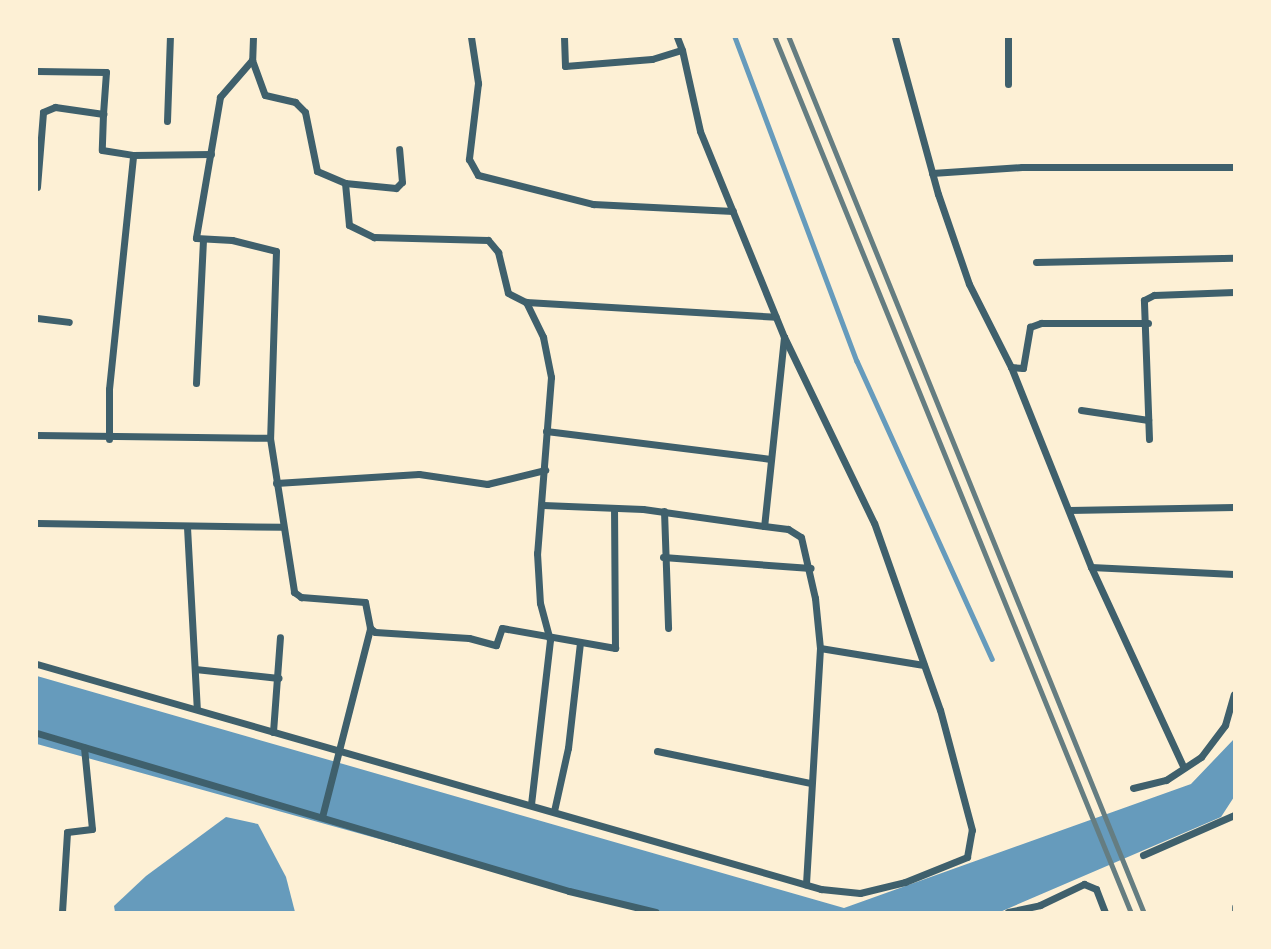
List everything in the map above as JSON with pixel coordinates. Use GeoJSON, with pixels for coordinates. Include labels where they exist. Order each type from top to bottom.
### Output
{"type":"FeatureCollection","features":[{"type":"Feature","properties":{"kind":"street"},"geometry":{"type":"LineString","coordinates":[[167,121],[170,37]]}},
{"type":"Feature","properties":{"kind":"street"},"geometry":{"type":"LineString","coordinates":[[253,37],[252,60],[265,95],[295,102],[305,112],[317,171],[345,183],[396,188],[402,182],[399,149]]}},
{"type":"Feature","properties":{"kind":"street"},"geometry":{"type":"LineString","coordinates":[[471,37],[478,83],[469,159],[478,175],[593,204],[733,211]]}},
{"type":"Feature","properties":{"kind":"street"},"geometry":{"type":"LineString","coordinates":[[564,37],[565,66],[652,60],[682,50]]}},
{"type":"Feature","properties":{"kind":"street"},"geometry":{"type":"LineString","coordinates":[[37,664],[806,885],[860,893],[956,863],[972,848],[972,830],[925,665],[874,523],[784,337],[700,131],[677,37]]}},
{"type":"Feature","properties":{"kind":"street"},"geometry":{"type":"LineString","coordinates":[[895,37],[919,111],[932,173],[974,295],[1011,367],[1091,567],[1184,768]]}},
{"type":"Feature","properties":{"kind":"street"},"geometry":{"type":"LineString","coordinates":[[1008,37],[1008,84]]}},
{"type":"Feature","properties":{"kind":"street"},"geometry":{"type":"LineString","coordinates":[[252,60],[220,97],[197,237],[232,240],[276,251],[270,438],[282,527],[295,592],[301,597],[365,602],[370,628],[342,752],[322,817]]}},
{"type":"Feature","properties":{"kind":"street"},"geometry":{"type":"LineString","coordinates":[[37,71],[106,72],[102,150],[133,155],[211,154]]}},
{"type":"Feature","properties":{"kind":"street"},"geometry":{"type":"LineString","coordinates":[[37,187],[43,112],[55,107],[103,114]]}},
{"type":"Feature","properties":{"kind":"street"},"geometry":{"type":"LineString","coordinates":[[109,439],[133,155]]}},
{"type":"Feature","properties":{"kind":"street"},"geometry":{"type":"LineString","coordinates":[[932,173],[1022,167],[1234,167]]}},
{"type":"Feature","properties":{"kind":"street"},"geometry":{"type":"LineString","coordinates":[[345,183],[346,217],[356,232],[374,237],[488,240],[498,252],[508,293],[526,302],[776,317]]}},
{"type":"Feature","properties":{"kind":"street"},"geometry":{"type":"LineString","coordinates":[[196,383],[204,239]]}},
{"type":"Feature","properties":{"kind":"street"},"geometry":{"type":"LineString","coordinates":[[1036,262],[1234,258]]}},
{"type":"Feature","properties":{"kind":"street"},"geometry":{"type":"LineString","coordinates":[[1149,439],[1148,323],[1142,304],[1148,296],[1234,292]]}},
{"type":"Feature","properties":{"kind":"street"},"geometry":{"type":"LineString","coordinates":[[526,302],[550,354],[543,505],[537,553],[540,603],[550,640],[531,804]]}},
{"type":"Feature","properties":{"kind":"street"},"geometry":{"type":"LineString","coordinates":[[37,318],[69,322]]}},
{"type":"Feature","properties":{"kind":"street"},"geometry":{"type":"LineString","coordinates":[[1011,367],[1023,368],[1030,327],[1041,323],[1148,323]]}},
{"type":"Feature","properties":{"kind":"street"},"geometry":{"type":"LineString","coordinates":[[764,526],[784,337]]}},
{"type":"Feature","properties":{"kind":"street"},"geometry":{"type":"LineString","coordinates":[[1081,410],[1148,419]]}},
{"type":"Feature","properties":{"kind":"street"},"geometry":{"type":"LineString","coordinates":[[546,431],[770,460]]}},
{"type":"Feature","properties":{"kind":"street"},"geometry":{"type":"LineString","coordinates":[[37,435],[109,439],[270,438]]}},
{"type":"Feature","properties":{"kind":"street"},"geometry":{"type":"LineString","coordinates":[[276,483],[419,474],[488,484],[545,470]]}},
{"type":"Feature","properties":{"kind":"street"},"geometry":{"type":"LineString","coordinates":[[543,505],[664,512],[796,532],[811,568],[820,648],[806,885]]}},
{"type":"Feature","properties":{"kind":"street"},"geometry":{"type":"LineString","coordinates":[[1069,510],[1234,507]]}},
{"type":"Feature","properties":{"kind":"street"},"geometry":{"type":"LineString","coordinates":[[370,628],[469,638],[496,645],[502,628],[550,640],[614,649],[614,508]]}},
{"type":"Feature","properties":{"kind":"street"},"geometry":{"type":"LineString","coordinates":[[664,512],[663,557],[668,628]]}},
{"type":"Feature","properties":{"kind":"street"},"geometry":{"type":"LineString","coordinates":[[37,523],[282,527]]}},
{"type":"Feature","properties":{"kind":"street"},"geometry":{"type":"LineString","coordinates":[[187,527],[197,709]]}},
{"type":"Feature","properties":{"kind":"street"},"geometry":{"type":"LineString","coordinates":[[663,557],[811,568]]}},
{"type":"Feature","properties":{"kind":"street"},"geometry":{"type":"LineString","coordinates":[[1091,567],[1234,574]]}},
{"type":"Feature","properties":{"kind":"street"},"geometry":{"type":"LineString","coordinates":[[273,732],[280,637]]}},
{"type":"Feature","properties":{"kind":"street"},"geometry":{"type":"LineString","coordinates":[[554,811],[568,748],[580,643]]}},
{"type":"Feature","properties":{"kind":"street"},"geometry":{"type":"LineString","coordinates":[[820,648],[925,665]]}},
{"type":"Feature","properties":{"kind":"street"},"geometry":{"type":"LineString","coordinates":[[195,669],[279,678]]}},
{"type":"Feature","properties":{"kind":"street"},"geometry":{"type":"LineString","coordinates":[[1133,788],[1166,779],[1213,744],[1225,725],[1234,694]]}},
{"type":"Feature","properties":{"kind":"street"},"geometry":{"type":"LineString","coordinates":[[37,733],[656,912]]}},
{"type":"Feature","properties":{"kind":"street"},"geometry":{"type":"LineString","coordinates":[[62,912],[67,832],[92,830],[84,747]]}},
{"type":"Feature","properties":{"kind":"street"},"geometry":{"type":"LineString","coordinates":[[657,751],[810,783]]}},
{"type":"Feature","properties":{"kind":"street"},"geometry":{"type":"LineString","coordinates":[[1143,855],[1234,815]]}},
{"type":"Feature","properties":{"kind":"street"},"geometry":{"type":"LineString","coordinates":[[1007,912],[1040,905],[1078,885],[1096,889],[1105,912]]}},
{"type":"Feature","properties":{"kind":"water"},"geometry":{"type":"Polygon","coordinates":[[[37,676],[844,908],[1191,784],[1234,739],[1234,797],[1221,817],[1000,912],[643,912],[37,744],[37,676]]]}},
{"type":"Feature","properties":{"kind":"water"},"geometry":{"type":"Polygon","coordinates":[[[226,817],[258,824],[286,877],[295,912],[115,912],[114,906],[146,876],[226,817]]]}},
{"type":"Feature","properties":{"kind":"waterway"},"geometry":{"type":"LineString","coordinates":[[735,37],[857,361],[992,659]]}},
{"type":"Feature","properties":{"kind":"railway"},"geometry":{"type":"LineString","coordinates":[[775,37],[1131,912]]}},
{"type":"Feature","properties":{"kind":"railway"},"geometry":{"type":"LineString","coordinates":[[789,37],[1144,912]]}},
{"type":"Feature","properties":{"kind":"railway"},"geometry":{"type":"LineString","coordinates":[[1234,907],[1234,912]]}}]}
